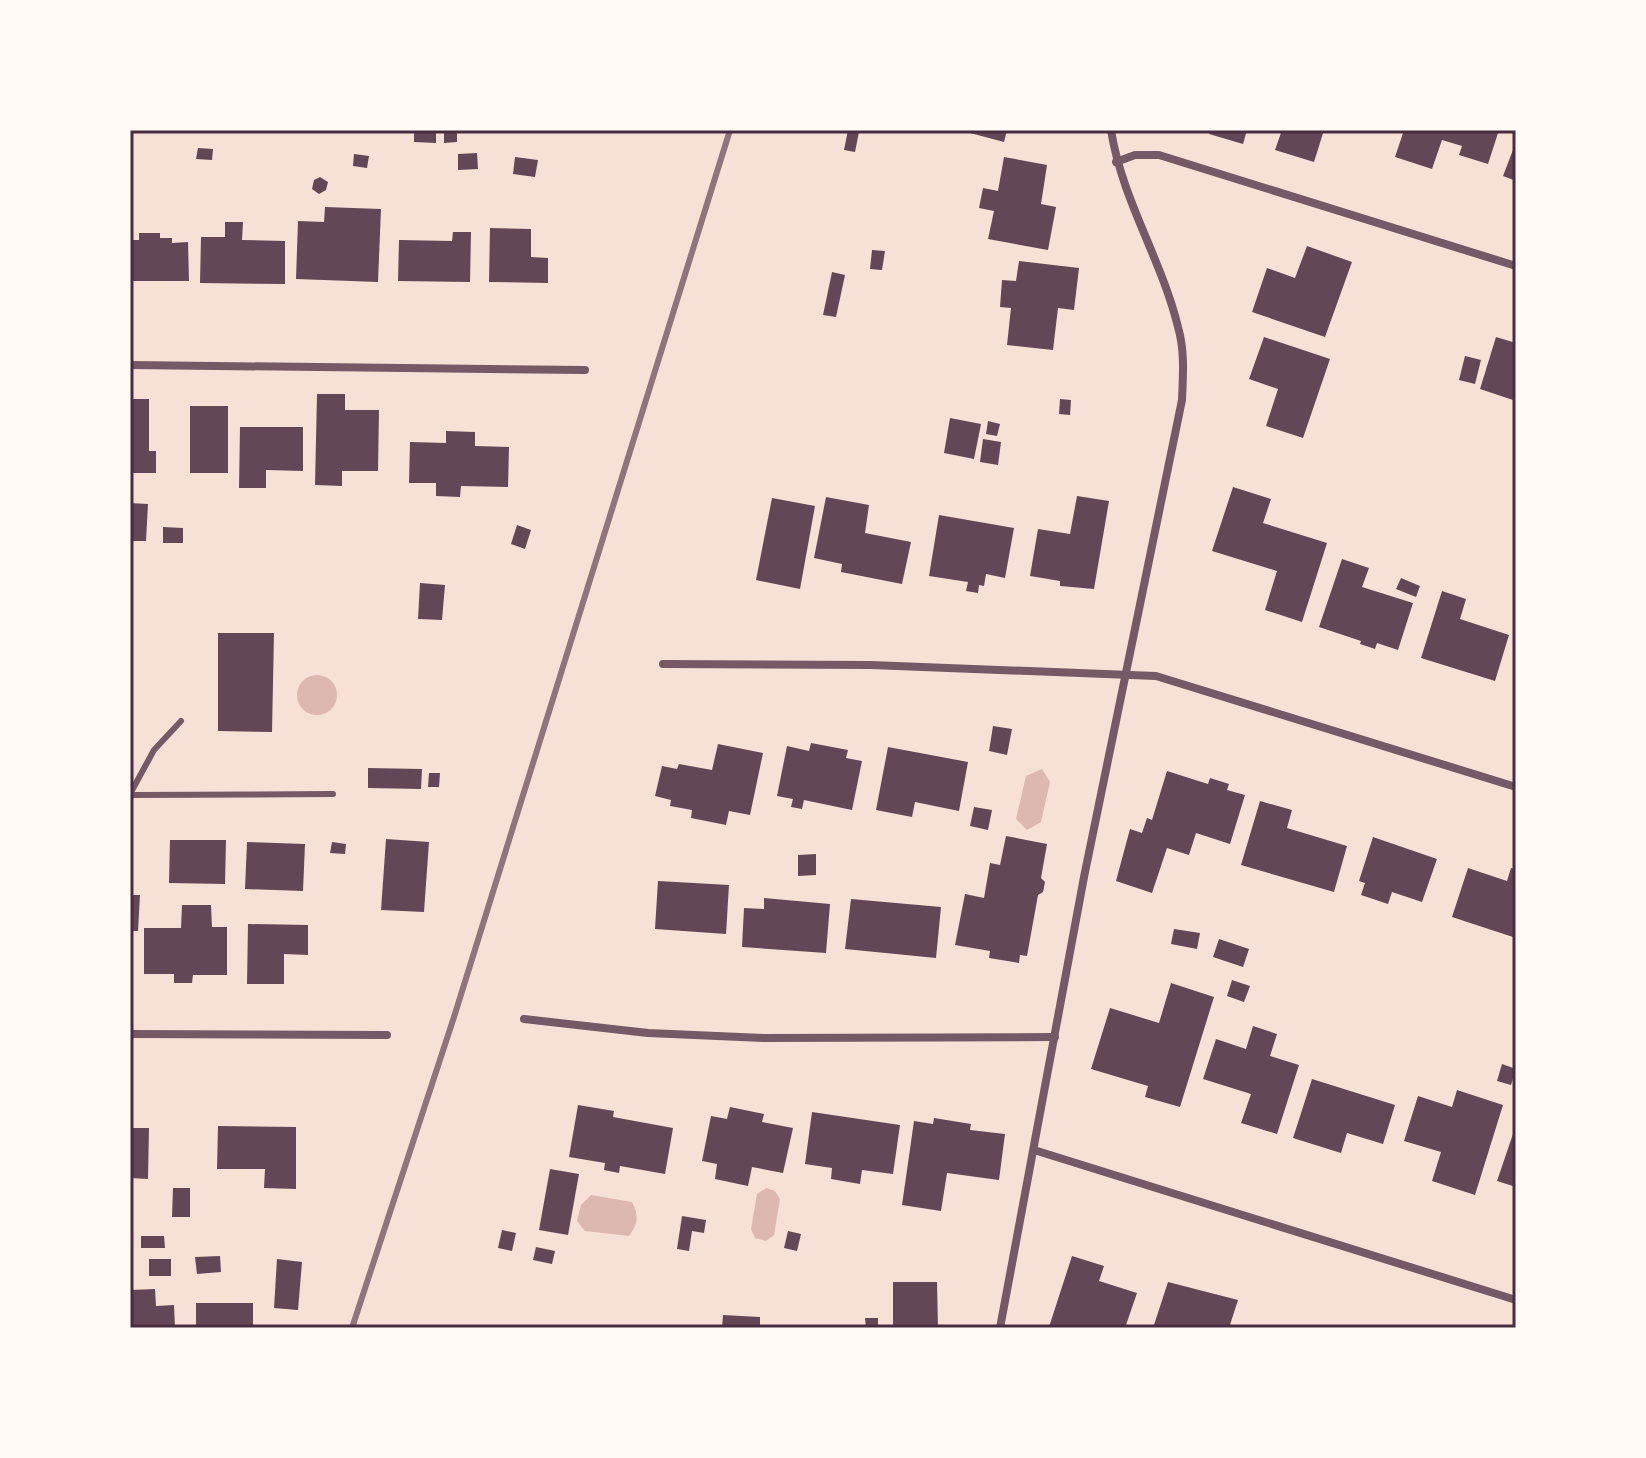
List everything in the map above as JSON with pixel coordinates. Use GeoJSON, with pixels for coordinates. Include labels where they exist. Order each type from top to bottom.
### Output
{"type":"FeatureCollection","features":[{"type":"Feature","properties":{"kind":"street"},"geometry":{"type":"LineString","coordinates":[[1000,1328],[1125,675],[1176,440],[1185,365],[1179,328],[1167,290],[1130,205],[1116,162],[1111,130]]}},
{"type":"Feature","properties":{"kind":"street"},"geometry":{"type":"LineString","coordinates":[[1116,162],[1135,155],[1159,155],[1516,266]]}},
{"type":"Feature","properties":{"kind":"street"},"geometry":{"type":"LineString","coordinates":[[130,365],[585,370]]}},
{"type":"Feature","properties":{"kind":"street"},"geometry":{"type":"LineString","coordinates":[[663,664],[871,665],[1156,676],[1516,787]]}},
{"type":"Feature","properties":{"kind":"street"},"geometry":{"type":"LineString","coordinates":[[524,1019],[648,1033],[763,1038],[1055,1037]]}},
{"type":"Feature","properties":{"kind":"street"},"geometry":{"type":"LineString","coordinates":[[130,1034],[387,1035]]}},
{"type":"Feature","properties":{"kind":"street"},"geometry":{"type":"LineString","coordinates":[[1034,1150],[1516,1300]]}},
{"type":"Feature","properties":{"kind":"lane"},"geometry":{"type":"LineString","coordinates":[[181,721],[154,750],[130,795],[333,794]]}},
{"type":"Feature","properties":{"kind":"shaded area"},"geometry":{"type":"Polygon","coordinates":[[[317,675],[331,681],[337,695],[331,709],[317,715],[303,709],[297,695],[303,681],[317,675]]]}},
{"type":"Feature","properties":{"kind":"shaded area"},"geometry":{"type":"Polygon","coordinates":[[[1042,769],[1050,782],[1041,822],[1027,830],[1016,819],[1026,776],[1042,769]]]}},
{"type":"Feature","properties":{"kind":"shaded area"},"geometry":{"type":"Polygon","coordinates":[[[766,1188],[775,1191],[780,1199],[774,1235],[766,1241],[755,1238],[751,1229],[757,1194],[766,1188]]]}},
{"type":"Feature","properties":{"kind":"shaded area"},"geometry":{"type":"Polygon","coordinates":[[[591,1195],[632,1202],[636,1219],[629,1236],[585,1231],[577,1221],[581,1205],[591,1195]]]}},
{"type":"Feature","properties":{"kind":"building"},"geometry":{"type":"Polygon","coordinates":[[[414,130],[436,130],[436,143],[414,142],[414,130]]]}},
{"type":"Feature","properties":{"kind":"building"},"geometry":{"type":"Polygon","coordinates":[[[444,130],[457,130],[457,142],[444,143],[444,130]]]}},
{"type":"Feature","properties":{"kind":"building"},"geometry":{"type":"Polygon","coordinates":[[[848,130],[859,132],[855,152],[844,150],[848,130]]]}},
{"type":"Feature","properties":{"kind":"building"},"geometry":{"type":"Polygon","coordinates":[[[959,130],[1007,130],[1004,142],[959,130]]]}},
{"type":"Feature","properties":{"kind":"building"},"geometry":{"type":"Polygon","coordinates":[[[1210,130],[1247,130],[1243,144],[1209,134],[1210,130]]]}},
{"type":"Feature","properties":{"kind":"building"},"geometry":{"type":"Polygon","coordinates":[[[1282,130],[1324,130],[1314,162],[1275,150],[1282,130]]]}},
{"type":"Feature","properties":{"kind":"building"},"geometry":{"type":"Polygon","coordinates":[[[1404,130],[1499,130],[1488,164],[1459,155],[1462,146],[1442,140],[1432,169],[1395,157],[1404,130]]]}},
{"type":"Feature","properties":{"kind":"building"},"geometry":{"type":"Polygon","coordinates":[[[1516,142],[1516,181],[1503,176],[1516,142]]]}},
{"type":"Feature","properties":{"kind":"building"},"geometry":{"type":"Polygon","coordinates":[[[198,148],[213,149],[212,160],[196,159],[198,148]]]}},
{"type":"Feature","properties":{"kind":"building"},"geometry":{"type":"Polygon","coordinates":[[[477,153],[478,169],[458,170],[458,154],[477,153]]]}},
{"type":"Feature","properties":{"kind":"building"},"geometry":{"type":"Polygon","coordinates":[[[354,154],[369,156],[367,168],[353,166],[354,154]]]}},
{"type":"Feature","properties":{"kind":"building"},"geometry":{"type":"Polygon","coordinates":[[[515,157],[538,160],[535,177],[513,174],[515,157]]]}},
{"type":"Feature","properties":{"kind":"building"},"geometry":{"type":"Polygon","coordinates":[[[1004,157],[1047,165],[1041,204],[1056,207],[1048,250],[988,239],[994,211],[979,208],[983,188],[998,191],[1004,157]]]}},
{"type":"Feature","properties":{"kind":"building"},"geometry":{"type":"Polygon","coordinates":[[[320,177],[328,182],[326,190],[319,194],[312,189],[314,180],[320,177]]]}},
{"type":"Feature","properties":{"kind":"building"},"geometry":{"type":"Polygon","coordinates":[[[325,207],[381,209],[378,282],[296,279],[298,221],[324,222],[325,207]]]}},
{"type":"Feature","properties":{"kind":"building"},"geometry":{"type":"Polygon","coordinates":[[[225,222],[243,222],[242,240],[285,241],[285,284],[200,283],[201,237],[225,237],[225,222]]]}},
{"type":"Feature","properties":{"kind":"building"},"geometry":{"type":"Polygon","coordinates":[[[490,228],[531,229],[531,257],[548,258],[548,283],[489,282],[490,228]]]}},
{"type":"Feature","properties":{"kind":"building"},"geometry":{"type":"Polygon","coordinates":[[[453,232],[471,232],[470,282],[398,281],[399,240],[452,241],[453,232]]]}},
{"type":"Feature","properties":{"kind":"building"},"geometry":{"type":"Polygon","coordinates":[[[139,233],[160,233],[160,238],[172,238],[172,243],[188,242],[189,281],[130,281],[130,240],[139,240],[139,233]]]}},
{"type":"Feature","properties":{"kind":"building"},"geometry":{"type":"Polygon","coordinates":[[[1307,246],[1352,262],[1325,337],[1252,312],[1267,268],[1295,278],[1307,246]]]}},
{"type":"Feature","properties":{"kind":"building"},"geometry":{"type":"Polygon","coordinates":[[[872,250],[885,251],[882,270],[870,269],[872,250]]]}},
{"type":"Feature","properties":{"kind":"building"},"geometry":{"type":"Polygon","coordinates":[[[1019,261],[1079,268],[1074,310],[1058,308],[1053,350],[1007,345],[1011,308],[1000,307],[1002,280],[1016,281],[1019,261]]]}},
{"type":"Feature","properties":{"kind":"building"},"geometry":{"type":"Polygon","coordinates":[[[832,272],[845,275],[836,317],[823,315],[832,272]]]}},
{"type":"Feature","properties":{"kind":"building"},"geometry":{"type":"Polygon","coordinates":[[[1264,337],[1330,359],[1303,438],[1266,426],[1278,389],[1249,379],[1264,337]]]}},
{"type":"Feature","properties":{"kind":"building"},"geometry":{"type":"Polygon","coordinates":[[[1496,337],[1516,343],[1516,401],[1480,389],[1496,337]]]}},
{"type":"Feature","properties":{"kind":"building"},"geometry":{"type":"Polygon","coordinates":[[[1465,356],[1481,360],[1475,384],[1459,380],[1465,356]]]}},
{"type":"Feature","properties":{"kind":"building"},"geometry":{"type":"Polygon","coordinates":[[[317,394],[345,394],[345,410],[379,410],[378,471],[342,471],[342,486],[315,485],[317,394]]]}},
{"type":"Feature","properties":{"kind":"building"},"geometry":{"type":"Polygon","coordinates":[[[130,399],[149,399],[149,451],[156,451],[156,473],[130,473],[130,399]]]}},
{"type":"Feature","properties":{"kind":"building"},"geometry":{"type":"Polygon","coordinates":[[[1060,399],[1071,400],[1070,415],[1059,414],[1060,399]]]}},
{"type":"Feature","properties":{"kind":"building"},"geometry":{"type":"Polygon","coordinates":[[[190,406],[228,406],[228,473],[190,473],[190,406]]]}},
{"type":"Feature","properties":{"kind":"building"},"geometry":{"type":"Polygon","coordinates":[[[950,418],[981,424],[974,459],[944,453],[950,418]]]}},
{"type":"Feature","properties":{"kind":"building"},"geometry":{"type":"Polygon","coordinates":[[[988,421],[1000,424],[997,436],[986,434],[988,421]]]}},
{"type":"Feature","properties":{"kind":"building"},"geometry":{"type":"Polygon","coordinates":[[[240,427],[303,427],[303,471],[266,470],[266,488],[239,488],[240,427]]]}},
{"type":"Feature","properties":{"kind":"building"},"geometry":{"type":"Polygon","coordinates":[[[446,431],[475,432],[475,446],[509,447],[508,487],[461,486],[460,497],[436,496],[436,483],[409,483],[410,442],[446,443],[446,431]]]}},
{"type":"Feature","properties":{"kind":"building"},"geometry":{"type":"Polygon","coordinates":[[[983,439],[1001,442],[998,465],[980,462],[983,439]]]}},
{"type":"Feature","properties":{"kind":"building"},"geometry":{"type":"Polygon","coordinates":[[[1233,487],[1271,499],[1263,523],[1327,543],[1302,622],[1265,610],[1277,571],[1212,551],[1233,487]]]}},
{"type":"Feature","properties":{"kind":"building"},"geometry":{"type":"Polygon","coordinates":[[[1077,496],[1109,501],[1094,589],[1060,586],[1060,581],[1030,576],[1038,529],[1070,534],[1077,496]]]}},
{"type":"Feature","properties":{"kind":"building"},"geometry":{"type":"Polygon","coordinates":[[[826,497],[869,505],[865,533],[911,542],[902,584],[841,572],[842,564],[814,558],[826,497]]]}},
{"type":"Feature","properties":{"kind":"building"},"geometry":{"type":"Polygon","coordinates":[[[772,498],[815,506],[800,589],[756,580],[772,498]]]}},
{"type":"Feature","properties":{"kind":"building"},"geometry":{"type":"Polygon","coordinates":[[[130,503],[148,504],[146,541],[130,541],[130,503]]]}},
{"type":"Feature","properties":{"kind":"building"},"geometry":{"type":"Polygon","coordinates":[[[939,515],[1014,528],[1005,578],[986,574],[984,586],[979,585],[978,593],[966,591],[968,582],[929,576],[939,515]]]}},
{"type":"Feature","properties":{"kind":"building"},"geometry":{"type":"Polygon","coordinates":[[[517,525],[531,530],[525,549],[511,544],[517,525]]]}},
{"type":"Feature","properties":{"kind":"building"},"geometry":{"type":"Polygon","coordinates":[[[163,527],[183,528],[183,543],[163,543],[163,527]]]}},
{"type":"Feature","properties":{"kind":"building"},"geometry":{"type":"Polygon","coordinates":[[[1342,559],[1369,568],[1362,587],[1413,603],[1398,650],[1377,643],[1375,649],[1319,627],[1342,559]]]}},
{"type":"Feature","properties":{"kind":"building"},"geometry":{"type":"Polygon","coordinates":[[[1401,578],[1420,586],[1416,597],[1396,589],[1401,578]]]}},
{"type":"Feature","properties":{"kind":"building"},"geometry":{"type":"Polygon","coordinates":[[[420,583],[445,585],[442,620],[418,619],[420,583]]]}},
{"type":"Feature","properties":{"kind":"building"},"geometry":{"type":"Polygon","coordinates":[[[1442,591],[1466,599],[1460,619],[1509,635],[1495,681],[1421,658],[1442,591]]]}},
{"type":"Feature","properties":{"kind":"building"},"geometry":{"type":"Polygon","coordinates":[[[218,633],[274,633],[272,732],[218,731],[218,633]]]}},
{"type":"Feature","properties":{"kind":"building"},"geometry":{"type":"Polygon","coordinates":[[[993,726],[1012,729],[1007,755],[989,751],[993,726]]]}},
{"type":"Feature","properties":{"kind":"building"},"geometry":{"type":"Polygon","coordinates":[[[811,743],[848,750],[846,758],[862,761],[852,810],[804,800],[802,809],[791,807],[793,799],[777,796],[787,746],[809,751],[811,743]]]}},
{"type":"Feature","properties":{"kind":"building"},"geometry":{"type":"Polygon","coordinates":[[[718,744],[763,753],[750,815],[729,811],[726,825],[691,818],[692,810],[670,806],[671,800],[655,796],[662,766],[677,769],[679,764],[712,770],[718,744]]]}},
{"type":"Feature","properties":{"kind":"building"},"geometry":{"type":"Polygon","coordinates":[[[888,747],[968,762],[959,811],[915,802],[912,817],[876,810],[888,747]]]}},
{"type":"Feature","properties":{"kind":"building"},"geometry":{"type":"Polygon","coordinates":[[[368,768],[422,769],[421,789],[368,788],[368,768]]]}},
{"type":"Feature","properties":{"kind":"building"},"geometry":{"type":"Polygon","coordinates":[[[1167,771],[1208,784],[1210,778],[1229,784],[1227,790],[1245,795],[1230,844],[1196,833],[1189,855],[1167,848],[1152,893],[1116,881],[1130,829],[1142,833],[1147,818],[1152,820],[1167,771]]]}},
{"type":"Feature","properties":{"kind":"building"},"geometry":{"type":"Polygon","coordinates":[[[429,773],[440,773],[439,787],[428,787],[429,773]]]}},
{"type":"Feature","properties":{"kind":"building"},"geometry":{"type":"Polygon","coordinates":[[[1260,801],[1292,810],[1287,828],[1347,846],[1334,892],[1241,865],[1260,801]]]}},
{"type":"Feature","properties":{"kind":"building"},"geometry":{"type":"Polygon","coordinates":[[[974,807],[992,810],[988,830],[970,826],[974,807]]]}},
{"type":"Feature","properties":{"kind":"building"},"geometry":{"type":"Polygon","coordinates":[[[1006,836],[1047,844],[1041,878],[1045,882],[1043,892],[1038,895],[1027,956],[1020,955],[1019,963],[989,958],[990,951],[955,945],[965,894],[984,898],[990,863],[1000,865],[1006,836]]]}},
{"type":"Feature","properties":{"kind":"building"},"geometry":{"type":"Polygon","coordinates":[[[1373,837],[1437,859],[1422,902],[1392,892],[1388,904],[1361,895],[1365,883],[1359,881],[1373,837]]]}},
{"type":"Feature","properties":{"kind":"building"},"geometry":{"type":"Polygon","coordinates":[[[386,839],[429,842],[424,912],[381,910],[386,839]]]}},
{"type":"Feature","properties":{"kind":"building"},"geometry":{"type":"Polygon","coordinates":[[[170,840],[226,840],[225,884],[169,883],[170,840]]]}},
{"type":"Feature","properties":{"kind":"building"},"geometry":{"type":"Polygon","coordinates":[[[247,842],[305,844],[303,891],[245,889],[247,842]]]}},
{"type":"Feature","properties":{"kind":"building"},"geometry":{"type":"Polygon","coordinates":[[[332,842],[346,844],[345,854],[330,853],[332,842]]]}},
{"type":"Feature","properties":{"kind":"building"},"geometry":{"type":"Polygon","coordinates":[[[816,854],[816,875],[798,876],[798,855],[816,854]]]}},
{"type":"Feature","properties":{"kind":"building"},"geometry":{"type":"Polygon","coordinates":[[[1468,868],[1507,881],[1511,868],[1516,869],[1516,938],[1452,917],[1468,868]]]}},
{"type":"Feature","properties":{"kind":"building"},"geometry":{"type":"Polygon","coordinates":[[[658,881],[729,885],[726,934],[655,929],[658,881]]]}},
{"type":"Feature","properties":{"kind":"building"},"geometry":{"type":"Polygon","coordinates":[[[130,895],[140,895],[138,931],[130,931],[130,895]]]}},
{"type":"Feature","properties":{"kind":"building"},"geometry":{"type":"Polygon","coordinates":[[[764,898],[830,904],[826,953],[742,947],[744,908],[764,909],[764,898]]]}},
{"type":"Feature","properties":{"kind":"building"},"geometry":{"type":"Polygon","coordinates":[[[851,899],[941,907],[936,958],[845,949],[851,899]]]}},
{"type":"Feature","properties":{"kind":"building"},"geometry":{"type":"Polygon","coordinates":[[[182,905],[211,905],[212,927],[227,927],[227,975],[193,975],[192,983],[174,983],[174,974],[144,974],[144,928],[181,928],[182,905]]]}},
{"type":"Feature","properties":{"kind":"building"},"geometry":{"type":"Polygon","coordinates":[[[248,924],[308,925],[308,955],[284,954],[284,984],[247,984],[248,924]]]}},
{"type":"Feature","properties":{"kind":"building"},"geometry":{"type":"Polygon","coordinates":[[[1174,929],[1200,933],[1197,949],[1171,944],[1174,929]]]}},
{"type":"Feature","properties":{"kind":"building"},"geometry":{"type":"Polygon","coordinates":[[[1219,939],[1249,949],[1243,967],[1213,957],[1219,939]]]}},
{"type":"Feature","properties":{"kind":"building"},"geometry":{"type":"Polygon","coordinates":[[[1232,980],[1250,986],[1244,1002],[1227,996],[1232,980]]]}},
{"type":"Feature","properties":{"kind":"building"},"geometry":{"type":"Polygon","coordinates":[[[1171,983],[1214,997],[1180,1107],[1145,1097],[1148,1086],[1091,1069],[1110,1008],[1159,1023],[1171,983]]]}},
{"type":"Feature","properties":{"kind":"building"},"geometry":{"type":"Polygon","coordinates":[[[1253,1026],[1277,1034],[1270,1056],[1299,1065],[1277,1134],[1241,1123],[1251,1094],[1203,1079],[1216,1039],[1246,1049],[1253,1026]]]}},
{"type":"Feature","properties":{"kind":"building"},"geometry":{"type":"Polygon","coordinates":[[[1502,1064],[1516,1069],[1511,1085],[1497,1081],[1502,1064]]]}},
{"type":"Feature","properties":{"kind":"building"},"geometry":{"type":"Polygon","coordinates":[[[1312,1079],[1395,1105],[1383,1144],[1347,1133],[1341,1153],[1293,1138],[1312,1079]]]}},
{"type":"Feature","properties":{"kind":"building"},"geometry":{"type":"Polygon","coordinates":[[[1457,1090],[1503,1105],[1475,1195],[1432,1181],[1441,1152],[1404,1141],[1418,1096],[1452,1107],[1457,1090]]]}},
{"type":"Feature","properties":{"kind":"building"},"geometry":{"type":"Polygon","coordinates":[[[578,1105],[614,1111],[613,1117],[673,1128],[665,1174],[620,1166],[619,1173],[604,1170],[605,1163],[569,1157],[578,1105]]]}},
{"type":"Feature","properties":{"kind":"building"},"geometry":{"type":"Polygon","coordinates":[[[730,1107],[764,1114],[762,1122],[793,1128],[783,1173],[752,1167],[748,1186],[715,1179],[717,1164],[702,1161],[711,1116],[727,1119],[730,1107]]]}},
{"type":"Feature","properties":{"kind":"building"},"geometry":{"type":"Polygon","coordinates":[[[812,1112],[900,1125],[893,1174],[862,1170],[860,1184],[831,1179],[832,1168],[805,1164],[812,1112]]]}},
{"type":"Feature","properties":{"kind":"building"},"geometry":{"type":"Polygon","coordinates":[[[934,1118],[971,1124],[970,1130],[1005,1134],[999,1180],[947,1173],[941,1211],[902,1205],[914,1121],[933,1124],[934,1118]]]}},
{"type":"Feature","properties":{"kind":"building"},"geometry":{"type":"Polygon","coordinates":[[[218,1126],[296,1127],[296,1189],[264,1188],[265,1169],[217,1169],[218,1126]]]}},
{"type":"Feature","properties":{"kind":"building"},"geometry":{"type":"Polygon","coordinates":[[[130,1128],[149,1128],[148,1179],[130,1178],[130,1128]]]}},
{"type":"Feature","properties":{"kind":"building"},"geometry":{"type":"Polygon","coordinates":[[[1516,1128],[1516,1187],[1497,1181],[1516,1128]]]}},
{"type":"Feature","properties":{"kind":"building"},"geometry":{"type":"Polygon","coordinates":[[[550,1169],[579,1174],[568,1235],[539,1230],[550,1169]]]}},
{"type":"Feature","properties":{"kind":"building"},"geometry":{"type":"Polygon","coordinates":[[[173,1188],[190,1188],[190,1217],[172,1217],[173,1188]]]}},
{"type":"Feature","properties":{"kind":"building"},"geometry":{"type":"Polygon","coordinates":[[[682,1216],[706,1220],[704,1233],[692,1231],[689,1251],[677,1249],[682,1216]]]}},
{"type":"Feature","properties":{"kind":"building"},"geometry":{"type":"Polygon","coordinates":[[[502,1230],[516,1233],[512,1251],[498,1248],[502,1230]]]}},
{"type":"Feature","properties":{"kind":"building"},"geometry":{"type":"Polygon","coordinates":[[[788,1231],[801,1234],[797,1251],[784,1248],[788,1231]]]}},
{"type":"Feature","properties":{"kind":"building"},"geometry":{"type":"Polygon","coordinates":[[[141,1236],[164,1236],[165,1248],[141,1248],[141,1236]]]}},
{"type":"Feature","properties":{"kind":"building"},"geometry":{"type":"Polygon","coordinates":[[[536,1247],[555,1251],[552,1264],[533,1260],[536,1247]]]}},
{"type":"Feature","properties":{"kind":"building"},"geometry":{"type":"Polygon","coordinates":[[[220,1256],[221,1272],[197,1274],[195,1257],[220,1256]]]}},
{"type":"Feature","properties":{"kind":"building"},"geometry":{"type":"Polygon","coordinates":[[[1072,1256],[1104,1266],[1099,1281],[1137,1293],[1125,1328],[1049,1327],[1072,1256]]]}},
{"type":"Feature","properties":{"kind":"building"},"geometry":{"type":"Polygon","coordinates":[[[149,1259],[171,1259],[171,1276],[149,1276],[149,1259]]]}},
{"type":"Feature","properties":{"kind":"building"},"geometry":{"type":"Polygon","coordinates":[[[277,1259],[302,1262],[298,1310],[274,1308],[277,1259]]]}},
{"type":"Feature","properties":{"kind":"building"},"geometry":{"type":"Polygon","coordinates":[[[893,1282],[937,1282],[938,1328],[893,1328],[893,1282]]]}},
{"type":"Feature","properties":{"kind":"building"},"geometry":{"type":"Polygon","coordinates":[[[1168,1282],[1238,1300],[1229,1328],[1153,1328],[1168,1282]]]}},
{"type":"Feature","properties":{"kind":"building"},"geometry":{"type":"Polygon","coordinates":[[[155,1289],[156,1306],[174,1305],[175,1328],[130,1328],[130,1290],[155,1289]]]}},
{"type":"Feature","properties":{"kind":"building"},"geometry":{"type":"Polygon","coordinates":[[[196,1303],[253,1303],[253,1328],[196,1328],[196,1303]]]}},
{"type":"Feature","properties":{"kind":"building"},"geometry":{"type":"Polygon","coordinates":[[[723,1315],[760,1317],[760,1328],[722,1328],[723,1315]]]}},
{"type":"Feature","properties":{"kind":"building"},"geometry":{"type":"Polygon","coordinates":[[[865,1318],[878,1318],[878,1328],[866,1328],[865,1318]]]}},
{"type":"Feature","properties":{"kind":"railway"},"geometry":{"type":"LineString","coordinates":[[352,1328],[454,1017],[730,130]]}}]}
